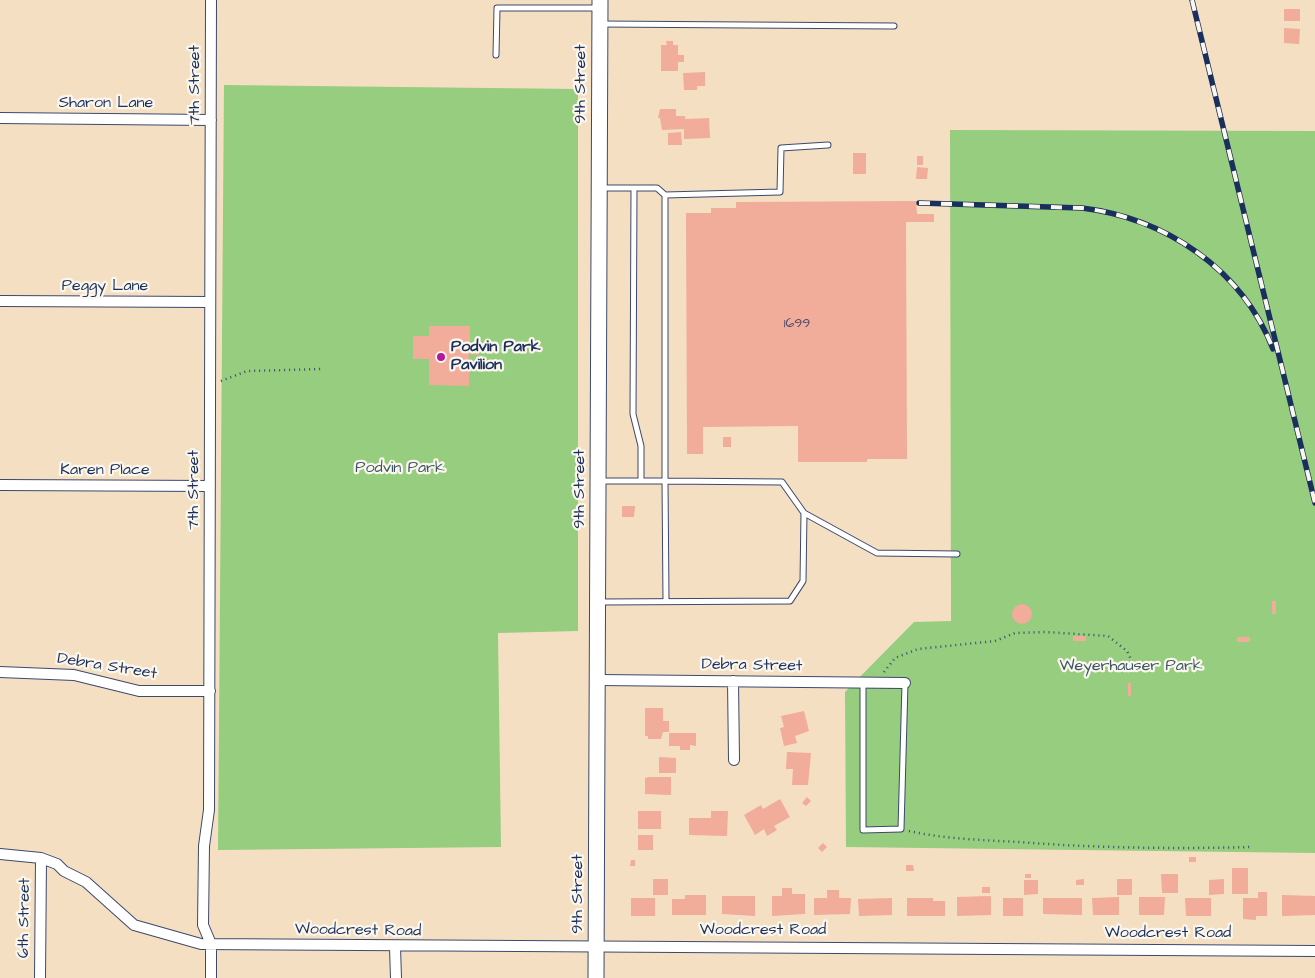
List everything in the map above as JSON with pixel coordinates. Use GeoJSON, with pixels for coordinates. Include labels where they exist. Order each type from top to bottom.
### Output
{"type":"FeatureCollection","features":[{"type":"Feature","properties":{"kind":"street","name":"7th Street"},"geometry":{"type":"LineString","coordinates":[[211,0],[209,810],[204,846],[203,925],[211,944],[211,978]]}},
{"type":"Feature","properties":{"kind":"street","name":"9th Street"},"geometry":{"type":"LineString","coordinates":[[596,978],[600,4]]}},
{"type":"Feature","properties":{"kind":"street","name":"Sharon Lane"},"geometry":{"type":"LineString","coordinates":[[0,118],[211,120]]}},
{"type":"Feature","properties":{"kind":"street","name":"Peggy Lane"},"geometry":{"type":"LineString","coordinates":[[0,301],[210,302]]}},
{"type":"Feature","properties":{"kind":"street","name":"Karen Place"},"geometry":{"type":"LineString","coordinates":[[0,485],[210,486]]}},
{"type":"Feature","properties":{"kind":"street","name":"Debra Street"},"geometry":{"type":"LineString","coordinates":[[0,672],[74,675],[139,691],[210,691]]}},
{"type":"Feature","properties":{"kind":"street","name":"Debra Street"},"geometry":{"type":"LineString","coordinates":[[598,680],[905,684]]}},
{"type":"Feature","properties":{"kind":"street"},"geometry":{"type":"LineString","coordinates":[[733,681],[734,760]]}},
{"type":"Feature","properties":{"kind":"street"},"geometry":{"type":"LineString","coordinates":[[0,854],[41,858]]}},
{"type":"Feature","properties":{"kind":"street","name":"Woodcrest Road"},"geometry":{"type":"LineString","coordinates":[[41,858],[56,864],[64,871],[86,882],[134,924],[171,937],[201,944],[395,947],[596,945],[1315,951]]}},
{"type":"Feature","properties":{"kind":"street","name":"6th Street"},"geometry":{"type":"LineString","coordinates":[[40,978],[41,858]]}},
{"type":"Feature","properties":{"kind":"street"},"geometry":{"type":"LineString","coordinates":[[395,947],[396,978]]}},
{"type":"Feature","properties":{"kind":"lane"},"geometry":{"type":"LineString","coordinates":[[496,56],[498,8],[600,4]]}},
{"type":"Feature","properties":{"kind":"lane"},"geometry":{"type":"LineString","coordinates":[[600,24],[894,26]]}},
{"type":"Feature","properties":{"kind":"lane"},"geometry":{"type":"LineString","coordinates":[[599,188],[656,188],[665,195],[780,192],[781,148],[828,146]]}},
{"type":"Feature","properties":{"kind":"lane"},"geometry":{"type":"LineString","coordinates":[[634,188],[633,414],[641,446],[641,481]]}},
{"type":"Feature","properties":{"kind":"lane"},"geometry":{"type":"LineString","coordinates":[[665,195],[666,601]]}},
{"type":"Feature","properties":{"kind":"lane"},"geometry":{"type":"LineString","coordinates":[[599,481],[782,482],[804,513],[877,553],[958,554]]}},
{"type":"Feature","properties":{"kind":"lane"},"geometry":{"type":"LineString","coordinates":[[598,602],[790,601],[803,581],[804,513]]}},
{"type":"Feature","properties":{"kind":"lane"},"geometry":{"type":"LineString","coordinates":[[863,683],[863,830],[901,829],[905,684]]}},
{"type":"Feature","properties":{"kind":"path"},"geometry":{"type":"LineString","coordinates":[[210,385],[247,371],[322,369]]}},
{"type":"Feature","properties":{"kind":"path"},"geometry":{"type":"LineString","coordinates":[[876,683],[895,658],[918,649],[995,641],[1015,633],[1045,632],[1108,636],[1127,651],[1134,668]]}},
{"type":"Feature","properties":{"kind":"path"},"geometry":{"type":"LineString","coordinates":[[901,829],[936,837],[1056,845],[1181,849],[1251,847]]}},
{"type":"Feature","properties":{"kind":"green space","name":"Podvin Park"},"geometry":{"type":"Polygon","coordinates":[[[224,85],[578,89],[578,631],[498,633],[501,847],[218,850],[224,85]]]}},
{"type":"Feature","properties":{"kind":"green space","name":"Weyerhauser Park"},"geometry":{"type":"Polygon","coordinates":[[[950,130],[1315,131],[1315,853],[846,847],[845,692],[914,622],[951,621],[950,130]]]}},
{"type":"Feature","properties":{"kind":"building"},"geometry":{"type":"Polygon","coordinates":[[[1284,9],[1300,9],[1300,21],[1284,21],[1284,9]]]}},
{"type":"Feature","properties":{"kind":"building"},"geometry":{"type":"Polygon","coordinates":[[[1284,28],[1300,29],[1299,44],[1284,43],[1284,28]]]}},
{"type":"Feature","properties":{"kind":"building"},"geometry":{"type":"Polygon","coordinates":[[[666,41],[673,41],[673,45],[678,45],[678,55],[684,55],[684,62],[678,62],[678,71],[661,71],[661,45],[667,45],[666,41]]]}},
{"type":"Feature","properties":{"kind":"building"},"geometry":{"type":"Polygon","coordinates":[[[705,72],[705,86],[697,86],[697,90],[684,90],[683,73],[705,72]]]}},
{"type":"Feature","properties":{"kind":"building"},"geometry":{"type":"Polygon","coordinates":[[[660,109],[676,109],[676,116],[685,116],[685,119],[709,118],[710,138],[684,139],[684,129],[662,130],[660,118],[658,118],[660,109]]]}},
{"type":"Feature","properties":{"kind":"building"},"geometry":{"type":"Polygon","coordinates":[[[681,132],[682,145],[668,145],[668,133],[681,132]]]}},
{"type":"Feature","properties":{"kind":"building"},"geometry":{"type":"Polygon","coordinates":[[[853,153],[866,153],[866,174],[853,174],[853,153]]]}},
{"type":"Feature","properties":{"kind":"building"},"geometry":{"type":"Polygon","coordinates":[[[917,156],[923,156],[923,165],[917,165],[917,156]]]}},
{"type":"Feature","properties":{"kind":"building"},"geometry":{"type":"Polygon","coordinates":[[[917,167],[928,168],[927,179],[916,179],[917,167]]]}},
{"type":"Feature","properties":{"kind":"building"},"geometry":{"type":"Polygon","coordinates":[[[916,201],[917,214],[934,214],[934,222],[906,222],[907,459],[867,459],[867,462],[798,462],[798,426],[703,427],[703,454],[687,454],[686,213],[711,213],[711,208],[736,208],[736,202],[916,201]]]}},
{"type":"Feature","properties":{"kind":"building","name":"Podvin Park Pavilion"},"geometry":{"type":"Polygon","coordinates":[[[429,326],[470,326],[470,343],[479,343],[479,355],[469,354],[469,386],[429,385],[429,359],[413,359],[413,336],[429,336],[429,326]]]}},
{"type":"Feature","properties":{"kind":"building"},"geometry":{"type":"Polygon","coordinates":[[[723,437],[731,437],[731,447],[723,447],[723,437]]]}},
{"type":"Feature","properties":{"kind":"building"},"geometry":{"type":"Polygon","coordinates":[[[622,506],[635,506],[634,517],[622,517],[622,506]]]}},
{"type":"Feature","properties":{"kind":"building"},"geometry":{"type":"Polygon","coordinates":[[[1272,601],[1276,601],[1276,614],[1272,614],[1272,601]]]}},
{"type":"Feature","properties":{"kind":"building"},"geometry":{"type":"Polygon","coordinates":[[[1018,604],[1026,604],[1032,610],[1032,618],[1026,624],[1018,624],[1012,618],[1012,610],[1018,604]]]}},
{"type":"Feature","properties":{"kind":"building"},"geometry":{"type":"Polygon","coordinates":[[[1073,636],[1086,636],[1086,641],[1073,641],[1073,636]]]}},
{"type":"Feature","properties":{"kind":"building"},"geometry":{"type":"Polygon","coordinates":[[[1237,637],[1250,637],[1250,642],[1237,642],[1237,637]]]}},
{"type":"Feature","properties":{"kind":"building"},"geometry":{"type":"Polygon","coordinates":[[[1128,683],[1131,683],[1131,696],[1128,696],[1128,683]]]}},
{"type":"Feature","properties":{"kind":"building"},"geometry":{"type":"Polygon","coordinates":[[[645,708],[663,708],[663,721],[669,721],[669,732],[663,732],[661,739],[648,739],[648,736],[645,736],[645,708]]]}},
{"type":"Feature","properties":{"kind":"building"},"geometry":{"type":"Polygon","coordinates":[[[804,711],[809,731],[795,736],[797,743],[784,746],[780,728],[784,727],[781,716],[804,711]]]}},
{"type":"Feature","properties":{"kind":"building"},"geometry":{"type":"Polygon","coordinates":[[[669,733],[696,733],[696,746],[690,745],[690,750],[680,750],[680,746],[669,746],[669,733]]]}},
{"type":"Feature","properties":{"kind":"building"},"geometry":{"type":"Polygon","coordinates":[[[787,752],[811,753],[808,785],[792,785],[793,769],[786,769],[787,752]]]}},
{"type":"Feature","properties":{"kind":"building"},"geometry":{"type":"Polygon","coordinates":[[[659,757],[676,758],[676,773],[659,773],[659,757]]]}},
{"type":"Feature","properties":{"kind":"building"},"geometry":{"type":"Polygon","coordinates":[[[671,777],[671,795],[645,794],[645,778],[671,777]]]}},
{"type":"Feature","properties":{"kind":"building"},"geometry":{"type":"Polygon","coordinates":[[[807,797],[811,801],[806,806],[802,803],[807,797]]]}},
{"type":"Feature","properties":{"kind":"building"},"geometry":{"type":"Polygon","coordinates":[[[780,799],[790,817],[774,826],[777,830],[767,836],[764,829],[755,835],[744,815],[761,805],[763,809],[780,799]]]}},
{"type":"Feature","properties":{"kind":"building"},"geometry":{"type":"Polygon","coordinates":[[[638,811],[661,811],[661,829],[638,829],[638,811]]]}},
{"type":"Feature","properties":{"kind":"building"},"geometry":{"type":"Polygon","coordinates":[[[711,811],[728,811],[727,836],[689,835],[689,818],[711,818],[711,811]]]}},
{"type":"Feature","properties":{"kind":"building"},"geometry":{"type":"Polygon","coordinates":[[[638,835],[653,835],[653,850],[638,850],[638,835]]]}},
{"type":"Feature","properties":{"kind":"building"},"geometry":{"type":"Polygon","coordinates":[[[823,843],[827,847],[822,852],[818,848],[823,843]]]}},
{"type":"Feature","properties":{"kind":"building"},"geometry":{"type":"Polygon","coordinates":[[[1189,857],[1196,857],[1196,862],[1189,862],[1189,857]]]}},
{"type":"Feature","properties":{"kind":"building"},"geometry":{"type":"Polygon","coordinates":[[[631,860],[635,860],[635,866],[630,866],[631,860]]]}},
{"type":"Feature","properties":{"kind":"building"},"geometry":{"type":"Polygon","coordinates":[[[906,865],[913,865],[914,871],[906,871],[906,865]]]}},
{"type":"Feature","properties":{"kind":"building"},"geometry":{"type":"Polygon","coordinates":[[[1232,868],[1248,868],[1248,894],[1232,894],[1232,868]]]}},
{"type":"Feature","properties":{"kind":"building"},"geometry":{"type":"Polygon","coordinates":[[[1025,874],[1031,874],[1031,878],[1025,878],[1025,874]]]}},
{"type":"Feature","properties":{"kind":"building"},"geometry":{"type":"Polygon","coordinates":[[[1161,874],[1178,874],[1178,893],[1162,893],[1161,874]]]}},
{"type":"Feature","properties":{"kind":"building"},"geometry":{"type":"Polygon","coordinates":[[[653,879],[668,879],[668,895],[653,895],[653,879]]]}},
{"type":"Feature","properties":{"kind":"building"},"geometry":{"type":"Polygon","coordinates":[[[1084,879],[1084,885],[1076,885],[1076,880],[1084,879]]]}},
{"type":"Feature","properties":{"kind":"building"},"geometry":{"type":"Polygon","coordinates":[[[1117,879],[1132,879],[1132,895],[1117,895],[1117,879]]]}},
{"type":"Feature","properties":{"kind":"building"},"geometry":{"type":"Polygon","coordinates":[[[1224,879],[1224,894],[1209,895],[1209,880],[1224,879]]]}},
{"type":"Feature","properties":{"kind":"building"},"geometry":{"type":"Polygon","coordinates":[[[1024,880],[1038,880],[1038,894],[1024,895],[1024,880]]]}},
{"type":"Feature","properties":{"kind":"building"},"geometry":{"type":"Polygon","coordinates":[[[982,887],[990,887],[990,893],[982,893],[982,887]]]}},
{"type":"Feature","properties":{"kind":"building"},"geometry":{"type":"Polygon","coordinates":[[[782,888],[792,888],[792,894],[805,894],[805,914],[772,916],[772,896],[782,896],[782,888]]]}},
{"type":"Feature","properties":{"kind":"building"},"geometry":{"type":"Polygon","coordinates":[[[827,890],[839,890],[839,898],[851,898],[850,914],[814,915],[814,898],[827,898],[827,890]]]}},
{"type":"Feature","properties":{"kind":"building"},"geometry":{"type":"Polygon","coordinates":[[[1258,892],[1267,892],[1267,916],[1256,916],[1256,920],[1243,919],[1243,898],[1258,898],[1258,892]]]}},
{"type":"Feature","properties":{"kind":"building"},"geometry":{"type":"Polygon","coordinates":[[[685,895],[706,895],[706,915],[672,915],[672,899],[685,899],[685,895]]]}},
{"type":"Feature","properties":{"kind":"building"},"geometry":{"type":"Polygon","coordinates":[[[1282,895],[1315,896],[1315,915],[1282,916],[1282,895]]]}},
{"type":"Feature","properties":{"kind":"building"},"geometry":{"type":"Polygon","coordinates":[[[722,896],[755,896],[755,916],[722,914],[722,896]]]}},
{"type":"Feature","properties":{"kind":"building"},"geometry":{"type":"Polygon","coordinates":[[[991,896],[991,915],[957,916],[957,897],[991,896]]]}},
{"type":"Feature","properties":{"kind":"building"},"geometry":{"type":"Polygon","coordinates":[[[1119,897],[1119,915],[1093,915],[1092,898],[1119,897]]]}},
{"type":"Feature","properties":{"kind":"building"},"geometry":{"type":"Polygon","coordinates":[[[1139,897],[1165,897],[1164,915],[1139,915],[1139,897]]]}},
{"type":"Feature","properties":{"kind":"building"},"geometry":{"type":"Polygon","coordinates":[[[631,898],[655,898],[655,916],[631,916],[631,898]]]}},
{"type":"Feature","properties":{"kind":"building"},"geometry":{"type":"Polygon","coordinates":[[[892,898],[892,915],[859,916],[858,899],[892,898]]]}},
{"type":"Feature","properties":{"kind":"building"},"geometry":{"type":"Polygon","coordinates":[[[907,898],[933,898],[933,901],[945,901],[945,916],[907,916],[907,898]]]}},
{"type":"Feature","properties":{"kind":"building"},"geometry":{"type":"Polygon","coordinates":[[[1003,898],[1023,898],[1023,916],[1003,916],[1003,898]]]}},
{"type":"Feature","properties":{"kind":"building"},"geometry":{"type":"Polygon","coordinates":[[[1043,898],[1082,898],[1082,915],[1043,914],[1043,898]]]}},
{"type":"Feature","properties":{"kind":"building"},"geometry":{"type":"Polygon","coordinates":[[[1185,898],[1211,898],[1211,916],[1186,916],[1185,898]]]}},
{"type":"Feature","properties":{"kind":"railway"},"geometry":{"type":"LineString","coordinates":[[1192,0],[1315,503]]}},
{"type":"Feature","properties":{"kind":"railway"},"geometry":{"type":"LineString","coordinates":[[919,203],[1082,208],[1113,214],[1142,223],[1171,236],[1197,252],[1221,272],[1242,295],[1259,320],[1273,349]]}},
{"type":"Feature","properties":{"kind":"place","name":"Podvin Park Pavilion"},"geometry":{"type":"Point","coordinates":[441,357]}}]}
